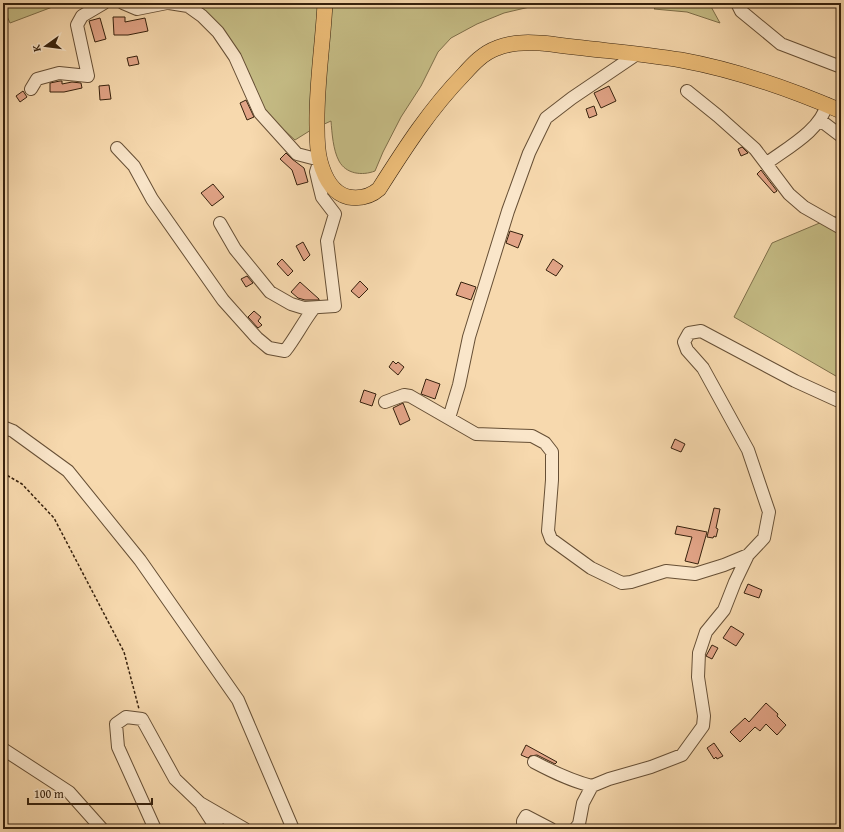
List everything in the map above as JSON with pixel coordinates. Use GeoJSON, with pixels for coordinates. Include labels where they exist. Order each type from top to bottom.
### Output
{"type":"FeatureCollection","features":[{"type":"Feature","properties":{"kind":"main road"},"geometry":{"type":"LineString","coordinates":[[325,3],[316,108],[320,160],[327,179],[334,189],[340,194],[355,198],[374,194],[379,189],[408,143],[438,103],[476,61],[496,48],[514,44],[533,42],[681,60],[765,82],[834,104]]}},
{"type":"Feature","properties":{"kind":"main road"},"geometry":{"type":"LineString","coordinates":[[332,3],[324,95],[324,147],[327,162],[334,179],[343,187],[356,191],[364,190],[377,179],[400,142],[432,97],[457,68],[484,46],[495,40],[506,37],[532,35],[642,47],[727,64],[813,92],[834,104],[841,111]]}},
{"type":"Feature","properties":{"kind":"street"},"geometry":{"type":"LineString","coordinates":[[31,89],[37,79],[59,73],[88,76],[77,25],[82,16],[104,3]]}},
{"type":"Feature","properties":{"kind":"street"},"geometry":{"type":"LineString","coordinates":[[123,3],[137,9],[168,3],[188,6],[202,16],[218,32],[235,56],[260,113],[297,154],[320,160],[316,172],[318,185],[322,197],[335,214],[327,241],[335,306],[304,308],[291,304],[270,292],[235,249],[220,223]]}},
{"type":"Feature","properties":{"kind":"street"},"geometry":{"type":"LineString","coordinates":[[737,3],[741,11],[780,44],[841,67]]}},
{"type":"Feature","properties":{"kind":"street"},"geometry":{"type":"LineString","coordinates":[[449,418],[459,385],[469,337],[508,211],[529,153],[546,118],[572,98],[637,54]]}},
{"type":"Feature","properties":{"kind":"street"},"geometry":{"type":"LineString","coordinates":[[687,91],[755,149],[789,194],[804,206],[841,228]]}},
{"type":"Feature","properties":{"kind":"street"},"geometry":{"type":"LineString","coordinates":[[767,163],[793,144],[820,120],[825,112],[834,104]]}},
{"type":"Feature","properties":{"kind":"street"},"geometry":{"type":"LineString","coordinates":[[820,120],[841,136]]}},
{"type":"Feature","properties":{"kind":"street"},"geometry":{"type":"LineString","coordinates":[[117,148],[134,166],[152,199],[223,300],[257,338],[269,348],[285,351],[293,340],[303,321],[314,308]]}},
{"type":"Feature","properties":{"kind":"street"},"geometry":{"type":"LineString","coordinates":[[534,762],[561,776],[578,783],[592,786],[609,779],[651,767],[682,755],[703,726],[704,716],[698,677],[699,652],[706,632],[724,610],[748,555],[764,538],[769,512],[748,450],[703,368],[687,350],[684,342],[689,333],[701,331],[795,381],[841,402]]}},
{"type":"Feature","properties":{"kind":"street"},"geometry":{"type":"LineString","coordinates":[[385,402],[404,395],[410,396],[476,434],[532,436],[545,443],[552,452],[552,480],[548,530],[551,540],[591,568],[622,583],[631,582],[666,571],[696,574],[748,555]]}},
{"type":"Feature","properties":{"kind":"street"},"geometry":{"type":"LineString","coordinates":[[3,427],[13,431],[68,471],[140,560],[238,700],[293,829]]}},
{"type":"Feature","properties":{"kind":"street"},"geometry":{"type":"LineString","coordinates":[[154,829],[118,748],[116,724],[126,717],[142,719],[175,779],[200,803],[213,823],[220,829]]}},
{"type":"Feature","properties":{"kind":"street"},"geometry":{"type":"LineString","coordinates":[[3,749],[68,792],[102,829]]}},
{"type":"Feature","properties":{"kind":"street"},"geometry":{"type":"LineString","coordinates":[[575,829],[579,824],[583,803],[592,786]]}},
{"type":"Feature","properties":{"kind":"street"},"geometry":{"type":"LineString","coordinates":[[200,803],[245,829]]}},
{"type":"Feature","properties":{"kind":"street"},"geometry":{"type":"LineString","coordinates":[[523,829],[523,821],[526,816],[551,829]]}},
{"type":"Feature","properties":{"kind":"path"},"geometry":{"type":"LineString","coordinates":[[3,473],[22,484],[54,518],[124,652],[142,719]]}},
{"type":"Feature","properties":{"kind":"shaded area"},"geometry":{"type":"Polygon","coordinates":[[[3,3],[63,3],[10,23],[3,7],[3,3]]]}},
{"type":"Feature","properties":{"kind":"shaded area"},"geometry":{"type":"Polygon","coordinates":[[[169,3],[571,3],[562,5],[538,5],[504,13],[477,24],[451,38],[438,52],[421,86],[401,117],[375,171],[370,173],[355,173],[346,169],[337,157],[332,136],[331,121],[311,130],[295,140],[263,111],[234,49],[193,7],[169,3]]]}},
{"type":"Feature","properties":{"kind":"shaded area"},"geometry":{"type":"Polygon","coordinates":[[[660,3],[709,3],[720,23],[687,12],[654,9],[660,3]]]}},
{"type":"Feature","properties":{"kind":"shaded area"},"geometry":{"type":"Polygon","coordinates":[[[841,214],[841,379],[734,317],[772,243],[841,214]]]}},
{"type":"Feature","properties":{"kind":"building"},"geometry":{"type":"Polygon","coordinates":[[[113,17],[125,17],[125,22],[145,18],[148,31],[128,35],[114,35],[113,17]]]}},
{"type":"Feature","properties":{"kind":"building"},"geometry":{"type":"Polygon","coordinates":[[[100,18],[106,39],[95,42],[89,21],[100,18]]]}},
{"type":"Feature","properties":{"kind":"building"},"geometry":{"type":"Polygon","coordinates":[[[137,56],[139,64],[129,66],[127,58],[137,56]]]}},
{"type":"Feature","properties":{"kind":"building"},"geometry":{"type":"Polygon","coordinates":[[[62,81],[62,84],[72,82],[81,83],[82,88],[64,92],[50,92],[50,83],[62,81]]]}},
{"type":"Feature","properties":{"kind":"building"},"geometry":{"type":"Polygon","coordinates":[[[109,85],[111,99],[100,100],[99,86],[109,85]]]}},
{"type":"Feature","properties":{"kind":"building"},"geometry":{"type":"Polygon","coordinates":[[[609,86],[616,101],[601,108],[594,93],[609,86]]]}},
{"type":"Feature","properties":{"kind":"building"},"geometry":{"type":"Polygon","coordinates":[[[23,91],[27,97],[20,102],[16,96],[23,91]]]}},
{"type":"Feature","properties":{"kind":"building"},"geometry":{"type":"Polygon","coordinates":[[[246,100],[254,117],[247,120],[240,103],[246,100]]]}},
{"type":"Feature","properties":{"kind":"building"},"geometry":{"type":"Polygon","coordinates":[[[594,106],[597,115],[589,118],[586,109],[594,106]]]}},
{"type":"Feature","properties":{"kind":"building"},"geometry":{"type":"Polygon","coordinates":[[[742,147],[748,153],[741,156],[738,149],[742,147]]]}},
{"type":"Feature","properties":{"kind":"building"},"geometry":{"type":"Polygon","coordinates":[[[286,153],[304,168],[308,182],[297,185],[292,170],[280,159],[286,153]]]}},
{"type":"Feature","properties":{"kind":"building"},"geometry":{"type":"Polygon","coordinates":[[[761,170],[777,191],[774,193],[757,174],[761,170]]]}},
{"type":"Feature","properties":{"kind":"building"},"geometry":{"type":"Polygon","coordinates":[[[213,184],[224,197],[212,206],[201,193],[213,184]]]}},
{"type":"Feature","properties":{"kind":"building"},"geometry":{"type":"Polygon","coordinates":[[[510,231],[523,235],[518,248],[506,243],[510,231]]]}},
{"type":"Feature","properties":{"kind":"building"},"geometry":{"type":"Polygon","coordinates":[[[303,242],[310,255],[304,261],[296,246],[303,242]]]}},
{"type":"Feature","properties":{"kind":"building"},"geometry":{"type":"Polygon","coordinates":[[[282,259],[293,271],[288,276],[277,264],[282,259]]]}},
{"type":"Feature","properties":{"kind":"building"},"geometry":{"type":"Polygon","coordinates":[[[553,259],[563,266],[556,276],[546,270],[553,259]]]}},
{"type":"Feature","properties":{"kind":"building"},"geometry":{"type":"Polygon","coordinates":[[[247,276],[253,283],[246,287],[241,279],[247,276]]]}},
{"type":"Feature","properties":{"kind":"building"},"geometry":{"type":"Polygon","coordinates":[[[360,281],[368,289],[359,298],[351,291],[360,281]]]}},
{"type":"Feature","properties":{"kind":"building"},"geometry":{"type":"Polygon","coordinates":[[[300,282],[319,300],[305,300],[298,298],[291,292],[300,282]]]}},
{"type":"Feature","properties":{"kind":"building"},"geometry":{"type":"Polygon","coordinates":[[[461,282],[476,287],[471,300],[456,295],[461,282]]]}},
{"type":"Feature","properties":{"kind":"building"},"geometry":{"type":"Polygon","coordinates":[[[254,311],[261,317],[258,321],[262,325],[258,328],[248,317],[254,311]]]}},
{"type":"Feature","properties":{"kind":"building"},"geometry":{"type":"Polygon","coordinates":[[[393,361],[396,364],[398,362],[404,367],[398,375],[389,367],[393,361]]]}},
{"type":"Feature","properties":{"kind":"building"},"geometry":{"type":"Polygon","coordinates":[[[426,379],[440,384],[435,399],[421,394],[426,379]]]}},
{"type":"Feature","properties":{"kind":"building"},"geometry":{"type":"Polygon","coordinates":[[[364,390],[376,394],[372,406],[360,402],[364,390]]]}},
{"type":"Feature","properties":{"kind":"building"},"geometry":{"type":"Polygon","coordinates":[[[403,403],[410,420],[400,425],[393,408],[403,403]]]}},
{"type":"Feature","properties":{"kind":"building"},"geometry":{"type":"Polygon","coordinates":[[[675,439],[685,444],[681,452],[671,448],[675,439]]]}},
{"type":"Feature","properties":{"kind":"building"},"geometry":{"type":"Polygon","coordinates":[[[714,508],[720,509],[716,528],[718,529],[716,537],[714,536],[713,538],[707,537],[714,508]]]}},
{"type":"Feature","properties":{"kind":"building"},"geometry":{"type":"Polygon","coordinates":[[[677,526],[707,532],[698,564],[685,561],[692,537],[675,534],[677,526]]]}},
{"type":"Feature","properties":{"kind":"building"},"geometry":{"type":"Polygon","coordinates":[[[748,584],[762,590],[759,598],[744,593],[748,584]]]}},
{"type":"Feature","properties":{"kind":"building"},"geometry":{"type":"Polygon","coordinates":[[[731,626],[744,634],[736,646],[723,638],[731,626]]]}},
{"type":"Feature","properties":{"kind":"building"},"geometry":{"type":"Polygon","coordinates":[[[712,645],[718,648],[712,659],[706,656],[712,645]]]}},
{"type":"Feature","properties":{"kind":"building"},"geometry":{"type":"Polygon","coordinates":[[[766,703],[778,714],[777,716],[786,725],[777,735],[766,724],[760,731],[755,727],[740,742],[730,732],[745,718],[749,722],[766,703]]]}},
{"type":"Feature","properties":{"kind":"building"},"geometry":{"type":"Polygon","coordinates":[[[714,743],[723,756],[717,759],[716,757],[714,759],[707,748],[714,743]]]}},
{"type":"Feature","properties":{"kind":"building"},"geometry":{"type":"Polygon","coordinates":[[[526,745],[557,762],[555,764],[537,755],[530,756],[528,758],[521,755],[526,745]]]}}]}
